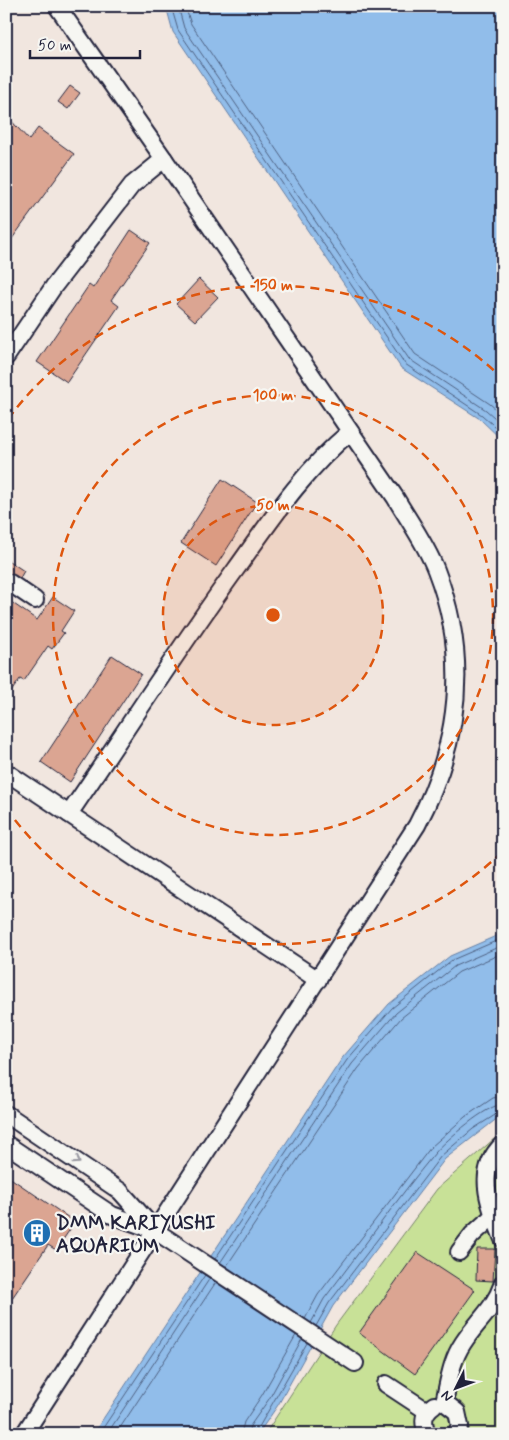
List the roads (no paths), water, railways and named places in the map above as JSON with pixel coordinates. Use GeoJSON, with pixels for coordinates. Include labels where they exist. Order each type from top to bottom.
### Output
{"type":"FeatureCollection","features":[{"type":"Feature","properties":{"kind":"street"},"geometry":{"type":"LineString","coordinates":[[24,1434],[154,1230],[405,845],[428,804],[444,764],[456,701],[457,670],[453,631],[436,570],[425,547],[395,497],[164,159],[56,6]]}},
{"type":"Feature","properties":{"kind":"street"},"geometry":{"type":"LineString","coordinates":[[6,358],[54,286],[132,185],[164,159]]}},
{"type":"Feature","properties":{"kind":"street"},"geometry":{"type":"LineString","coordinates":[[69,814],[250,549],[307,474],[327,451],[350,432]]}},
{"type":"Feature","properties":{"kind":"street"},"geometry":{"type":"LineString","coordinates":[[6,588],[10,583],[35,600]]}},
{"type":"Feature","properties":{"kind":"street"},"geometry":{"type":"LineString","coordinates":[[6,772],[318,980]]}},
{"type":"Feature","properties":{"kind":"street"},"geometry":{"type":"LineString","coordinates":[[6,1114],[120,1191],[154,1230]]}},
{"type":"Feature","properties":{"kind":"street"},"geometry":{"type":"LineString","coordinates":[[6,1144],[112,1215],[154,1230],[355,1362]]}},
{"type":"Feature","properties":{"kind":"street"},"geometry":{"type":"LineString","coordinates":[[503,1144],[490,1158],[488,1166],[488,1194],[492,1216],[503,1239]]}},
{"type":"Feature","properties":{"kind":"street"},"geometry":{"type":"LineString","coordinates":[[460,1252],[472,1235],[492,1216]]}},
{"type":"Feature","properties":{"kind":"street"},"geometry":{"type":"LineString","coordinates":[[444,1402],[457,1354],[464,1341],[488,1314],[498,1297],[503,1283]]}},
{"type":"Feature","properties":{"kind":"street"},"geometry":{"type":"LineString","coordinates":[[386,1384],[426,1410]]}},
{"type":"Feature","properties":{"kind":"street"},"geometry":{"type":"LineString","coordinates":[[427,1434],[423,1421],[426,1410],[440,1402],[444,1402],[457,1412],[460,1426],[456,1434]]}},
{"type":"Feature","properties":{"kind":"water"},"geometry":{"type":"Polygon","coordinates":[[[166,6],[503,6],[503,441],[480,419],[401,368],[173,32],[166,6]]]}},
{"type":"Feature","properties":{"kind":"water"},"geometry":{"type":"Polygon","coordinates":[[[503,933],[503,1114],[445,1159],[333,1306],[278,1405],[258,1434],[93,1434],[343,1057],[389,1004],[450,956],[503,933]]]}},
{"type":"Feature","properties":{"kind":"place","name":"DMM KARIYUSHI AQUARIUM"},"geometry":{"type":"Point","coordinates":[37,1233]}}]}
